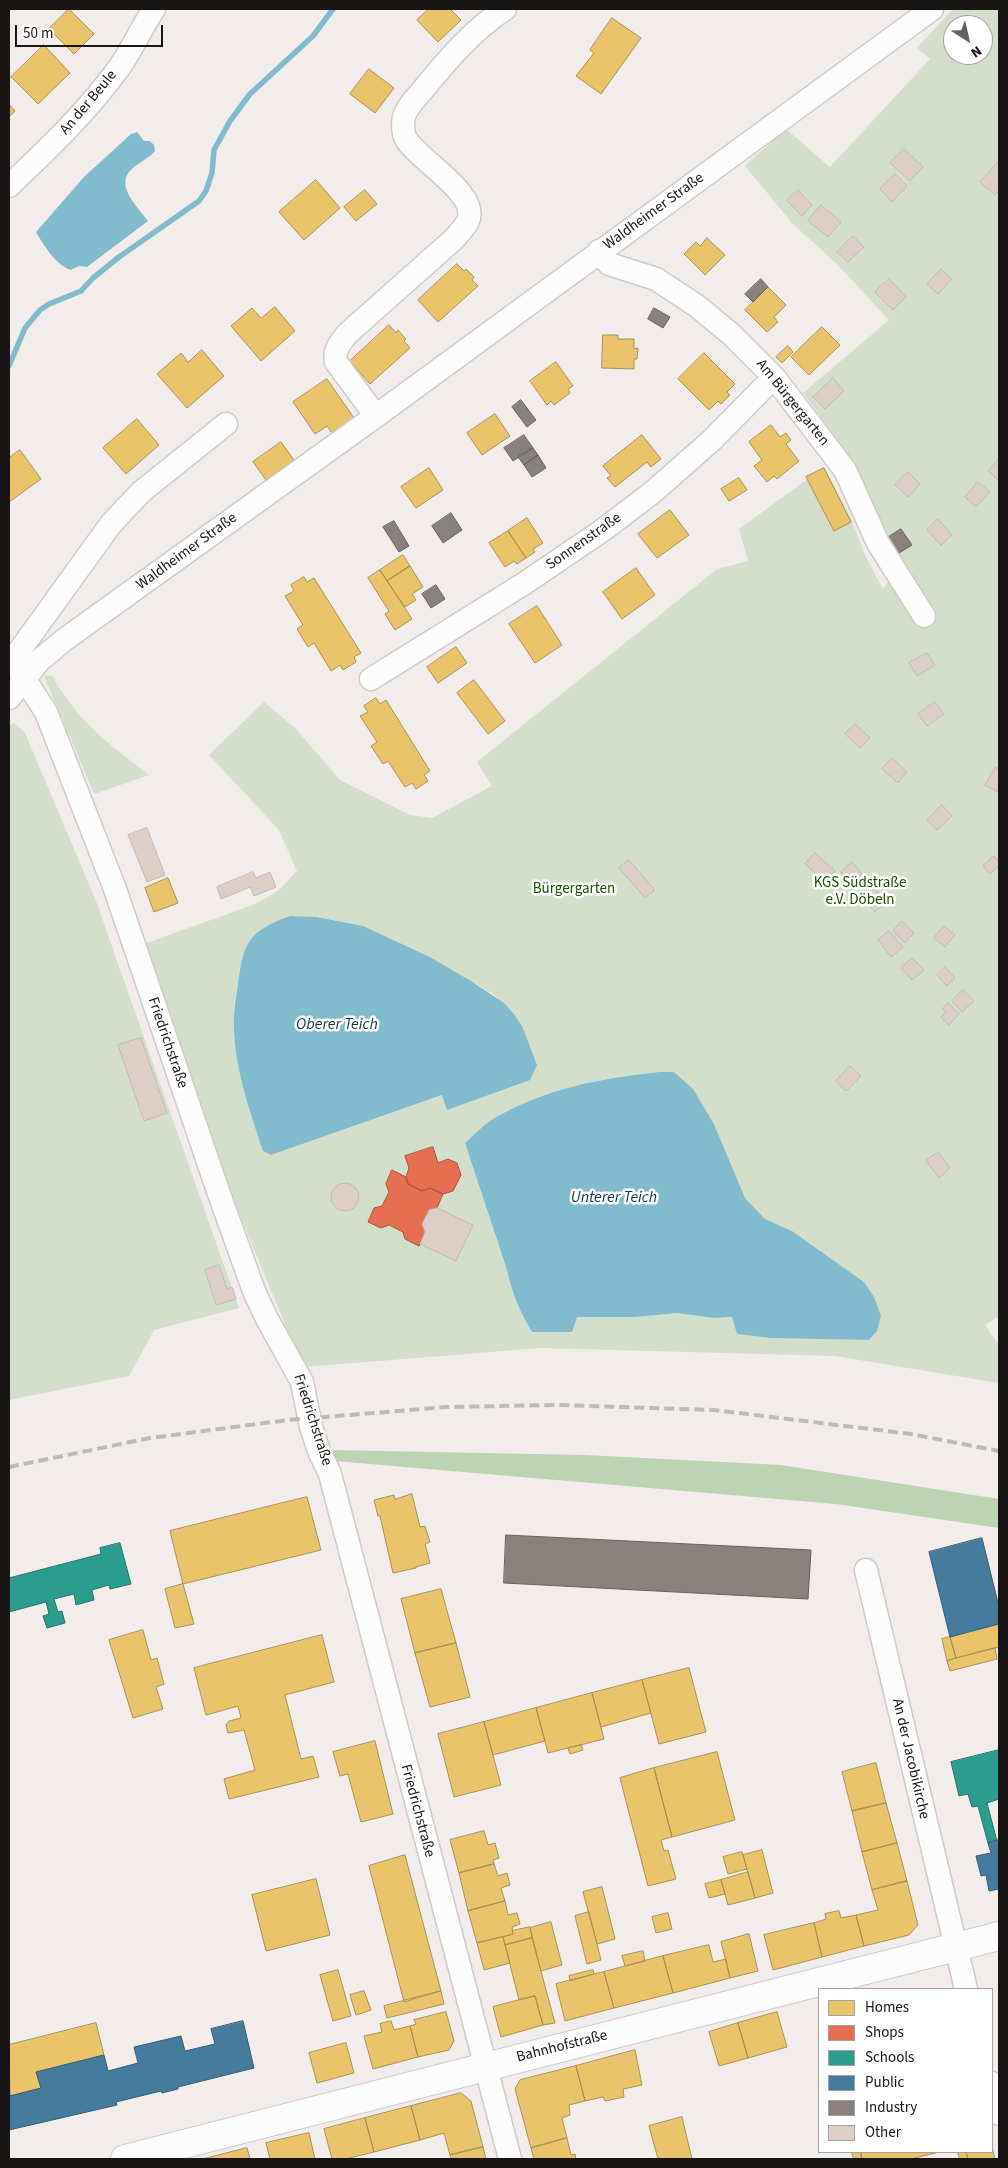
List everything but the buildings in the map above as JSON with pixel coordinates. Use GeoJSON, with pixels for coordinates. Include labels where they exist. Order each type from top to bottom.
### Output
{"type":"FeatureCollection","features":[{"type":"Feature","properties":{"kind":"main road","name":"Bahnhofstraße"},"geometry":{"type":"LineString","coordinates":[[129,2159],[999,1936]]}},
{"type":"Feature","properties":{"kind":"street","name":"An der Beule"},"geometry":{"type":"LineString","coordinates":[[9,186],[62,135],[106,85],[122,64],[154,9]]}},
{"type":"Feature","properties":{"kind":"street"},"geometry":{"type":"LineString","coordinates":[[376,416],[336,362],[338,346],[347,334],[454,239],[468,221],[470,212],[462,195],[417,153],[405,138],[403,124],[406,111],[448,60],[490,18],[505,9]]}},
{"type":"Feature","properties":{"kind":"street","name":"Waldheimer Straße"},"geometry":{"type":"LineString","coordinates":[[9,698],[25,681],[40,660],[64,640],[376,416],[932,9]]}},
{"type":"Feature","properties":{"kind":"street","name":"Am Bürgergarten"},"geometry":{"type":"LineString","coordinates":[[599,251],[609,264],[656,279],[697,306],[732,335],[774,377],[845,470],[878,543],[924,616]]}},
{"type":"Feature","properties":{"kind":"street","name":"Sonnenstraße"},"geometry":{"type":"LineString","coordinates":[[371,678],[525,583],[604,530],[653,492],[712,440],[774,377]]}},
{"type":"Feature","properties":{"kind":"street"},"geometry":{"type":"LineString","coordinates":[[25,681],[10,658],[111,524],[141,492],[226,424]]}},
{"type":"Feature","properties":{"kind":"street","name":"Friedrichstraße"},"geometry":{"type":"LineString","coordinates":[[25,681],[46,712],[115,889],[254,1291],[266,1317],[302,1382],[311,1427],[319,1451],[330,1474],[470,2013],[487,2067],[510,2159]]}},
{"type":"Feature","properties":{"kind":"street","name":"An der Jacobikirche"},"geometry":{"type":"LineString","coordinates":[[866,1570],[966,1988]]}},
{"type":"Feature","properties":{"kind":"street"},"geometry":{"type":"LineString","coordinates":[[993,2087],[999,2114]]}},
{"type":"Feature","properties":{"kind":"green space","name":"Bürgergarten"},"geometry":{"type":"Polygon","coordinates":[[[953,9],[999,9],[999,1316],[985,1325],[999,1345],[999,1383],[835,1356],[540,1348],[305,1367],[296,1351],[212,1148],[144,944],[258,903],[279,890],[297,871],[279,830],[209,755],[264,702],[295,728],[340,780],[410,815],[432,818],[492,786],[477,762],[717,569],[748,561],[739,529],[824,467],[850,516],[865,555],[883,589],[899,566],[852,460],[803,393],[889,320],[838,265],[793,224],[745,166],[786,129],[830,167],[930,59],[917,48],[943,20],[943,65],[993,65],[993,15],[947,15],[953,9]],[[290,916],[265,928],[249,942],[240,969],[234,1007],[243,1083],[263,1150],[271,1155],[443,1095],[447,1109],[522,1026],[514,1014],[493,994],[430,957],[363,926],[317,917],[290,916]],[[659,1072],[596,1081],[556,1091],[517,1106],[494,1119],[465,1143],[511,1287],[520,1310],[533,1332],[577,1317],[636,1317],[677,1313],[714,1318],[733,1317],[737,1334],[770,1338],[869,1340],[877,1331],[864,1282],[792,1231],[765,1219],[745,1198],[714,1124],[693,1090],[674,1072],[659,1072]]]}},
{"type":"Feature","properties":{"kind":"green space"},"geometry":{"type":"Polygon","coordinates":[[[52,675],[61,691],[83,718],[107,742],[149,775],[94,794],[44,676],[52,675]]]}},
{"type":"Feature","properties":{"kind":"green space"},"geometry":{"type":"Polygon","coordinates":[[[14,723],[25,733],[96,901],[239,1308],[154,1330],[129,1376],[9,1400],[9,726],[14,723]]]}},
{"type":"Feature","properties":{"kind":"green space"},"geometry":{"type":"Polygon","coordinates":[[[330,1450],[585,1455],[781,1465],[999,1499],[999,1528],[836,1504],[335,1461],[330,1450]]]}},
{"type":"Feature","properties":{"kind":"water"},"geometry":{"type":"Polygon","coordinates":[[[137,132],[144,141],[150,141],[154,145],[155,151],[127,174],[125,181],[126,188],[133,202],[148,221],[87,267],[79,266],[71,270],[66,268],[51,254],[36,232],[84,177],[131,134],[137,132]]]}},
{"type":"Feature","properties":{"kind":"water","name":"Oberer Teich"},"geometry":{"type":"Polygon","coordinates":[[[290,916],[317,917],[363,926],[430,957],[504,1003],[522,1026],[537,1065],[530,1080],[447,1110],[442,1095],[271,1155],[263,1151],[240,1075],[235,1044],[235,1005],[242,962],[249,942],[262,929],[290,916]]]}},
{"type":"Feature","properties":{"kind":"water","name":"Unterer Teich"},"geometry":{"type":"Polygon","coordinates":[[[674,1072],[693,1089],[714,1124],[745,1198],[765,1219],[792,1231],[864,1282],[874,1297],[881,1316],[877,1331],[869,1340],[770,1338],[737,1334],[732,1317],[714,1318],[677,1313],[636,1317],[577,1317],[572,1332],[532,1332],[514,1294],[465,1143],[494,1119],[517,1106],[556,1091],[617,1077],[674,1072]]]}},
{"type":"Feature","properties":{"kind":"waterway"},"geometry":{"type":"LineString","coordinates":[[9,366],[25,328],[40,310],[49,304],[81,291],[93,278],[119,257],[199,201],[206,191],[212,173],[214,150],[230,121],[250,94],[313,36],[333,9]]}},
{"type":"Feature","properties":{"kind":"railway"},"geometry":{"type":"LineString","coordinates":[[9,1467],[150,1438],[288,1420],[446,1407],[558,1405],[714,1410],[911,1434],[999,1451]]}},
{"type":"Feature","properties":{"kind":"park label","name":"KGS Südstraße e.V. Döbeln"},"geometry":{"type":"Point","coordinates":[860,892]}}]}
